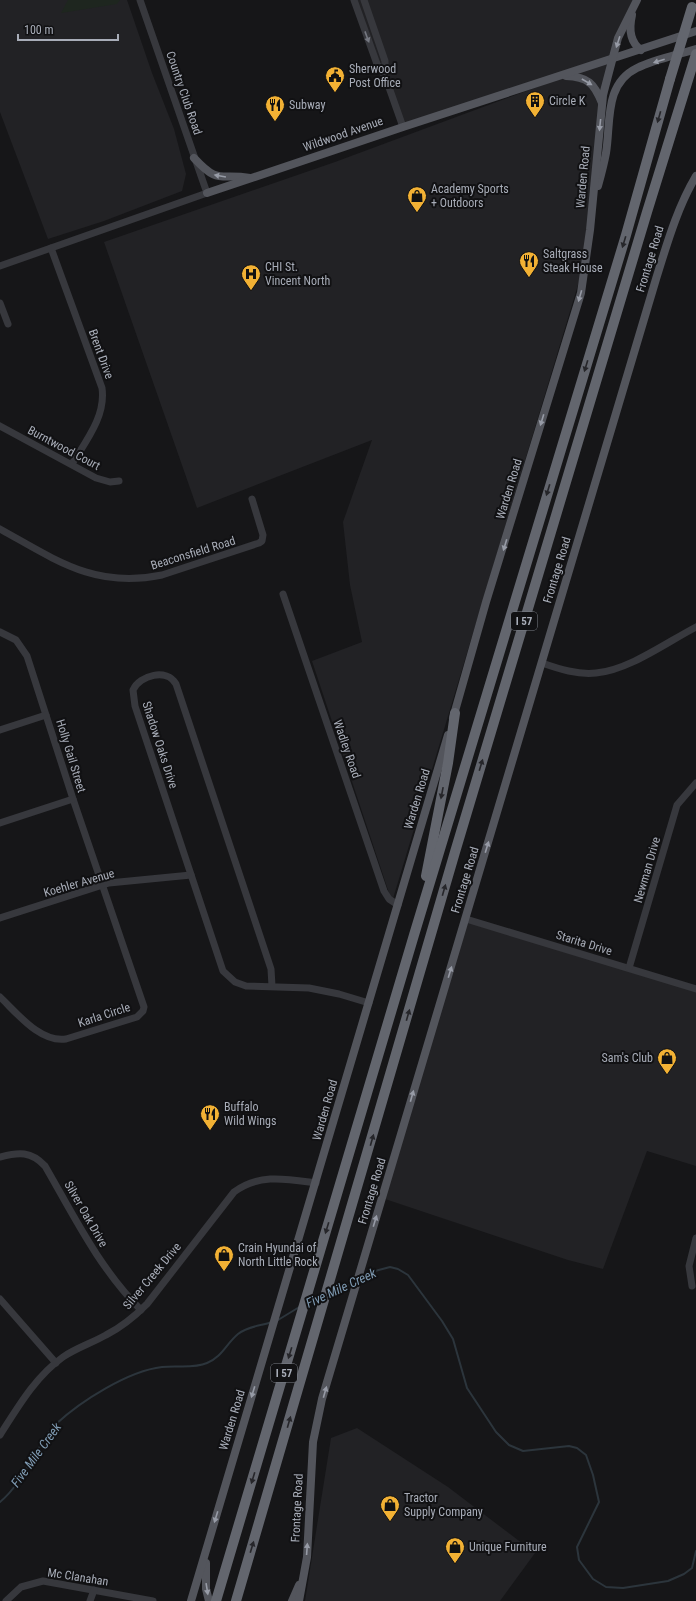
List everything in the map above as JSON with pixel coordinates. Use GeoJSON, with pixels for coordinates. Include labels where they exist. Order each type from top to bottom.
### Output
{"type":"FeatureCollection","features":[{"type":"Feature","properties":{"kind":"highway","name":"I 57"},"geometry":{"type":"LineString","coordinates":[[216,1601],[414,935],[626,235],[693,4]]}},
{"type":"Feature","properties":{"kind":"highway","name":"I 57"},"geometry":{"type":"LineString","coordinates":[[236,1601],[455,852],[696,54]]}},
{"type":"Feature","properties":{"kind":"highway"},"geometry":{"type":"LineString","coordinates":[[414,935],[448,763],[455,713]]}},
{"type":"Feature","properties":{"kind":"main road","name":"Warden Road"},"geometry":{"type":"LineString","coordinates":[[191,1601],[455,713],[486,602],[581,293],[592,215],[602,103],[618,38],[638,0]]}},
{"type":"Feature","properties":{"kind":"main road"},"geometry":{"type":"LineString","coordinates":[[632,10],[630,23],[633,41],[641,50]]}},
{"type":"Feature","properties":{"kind":"main road","name":"Wildwood Avenue"},"geometry":{"type":"LineString","coordinates":[[207,193],[696,31]]}},
{"type":"Feature","properties":{"kind":"main road"},"geometry":{"type":"LineString","coordinates":[[592,215],[606,152],[611,102],[620,81],[638,68],[696,49]]}},
{"type":"Feature","properties":{"kind":"main road"},"geometry":{"type":"LineString","coordinates":[[561,76],[576,77],[588,80],[596,88],[602,103]]}},
{"type":"Feature","properties":{"kind":"main road"},"geometry":{"type":"LineString","coordinates":[[194,158],[210,173],[218,177],[238,176],[253,178]]}},
{"type":"Feature","properties":{"kind":"main road","name":"Frontage Road"},"geometry":{"type":"LineString","coordinates":[[299,1601],[304,1573],[311,1461],[317,1422],[353,1295],[667,241],[687,193],[696,176]]}},
{"type":"Feature","properties":{"kind":"main road"},"geometry":{"type":"LineString","coordinates":[[207,1548],[205,1576],[209,1601]]}},
{"type":"Feature","properties":{"kind":"main road"},"geometry":{"type":"LineString","coordinates":[[292,1601],[304,1573]]}},
{"type":"Feature","properties":{"kind":"street","name":"Country Club Road"},"geometry":{"type":"LineString","coordinates":[[140,0],[207,193]]}},
{"type":"Feature","properties":{"kind":"street"},"geometry":{"type":"LineString","coordinates":[[354,0],[377,64],[385,76],[403,127]]}},
{"type":"Feature","properties":{"kind":"street"},"geometry":{"type":"LineString","coordinates":[[364,0],[385,61],[385,76]]}},
{"type":"Feature","properties":{"kind":"street","name":"Wildwood Avenue"},"geometry":{"type":"LineString","coordinates":[[0,266],[207,193]]}},
{"type":"Feature","properties":{"kind":"street","name":"Brent Drive"},"geometry":{"type":"LineString","coordinates":[[52,248],[102,388],[103,396],[103,405],[98,418],[72,464]]}},
{"type":"Feature","properties":{"kind":"street"},"geometry":{"type":"LineString","coordinates":[[0,303],[8,324]]}},
{"type":"Feature","properties":{"kind":"street","name":"Burntwood Court"},"geometry":{"type":"LineString","coordinates":[[0,426],[96,478],[110,482],[119,481]]}},
{"type":"Feature","properties":{"kind":"street","name":"Beaconsfield Road"},"geometry":{"type":"LineString","coordinates":[[0,529],[64,564],[92,574],[119,579],[148,578],[162,575],[262,541],[263,535],[252,499]]}},
{"type":"Feature","properties":{"kind":"street","name":"Wadley Road"},"geometry":{"type":"LineString","coordinates":[[283,594],[384,891],[389,899],[398,905]]}},
{"type":"Feature","properties":{"kind":"street"},"geometry":{"type":"LineString","coordinates":[[542,663],[566,671],[585,673],[606,671],[641,657],[696,627]]}},
{"type":"Feature","properties":{"kind":"street","name":"Holly Gail Street"},"geometry":{"type":"LineString","coordinates":[[0,632],[13,638],[20,644],[27,656],[73,799],[104,885]]}},
{"type":"Feature","properties":{"kind":"street","name":"Shadow Oaks Drive"},"geometry":{"type":"LineString","coordinates":[[272,986],[271,969],[175,682],[171,678],[161,674],[139,681],[133,690],[132,695],[224,971],[229,977],[240,984],[259,987],[272,986],[309,988],[369,1003]]}},
{"type":"Feature","properties":{"kind":"street"},"geometry":{"type":"LineString","coordinates":[[0,730],[46,715]]}},
{"type":"Feature","properties":{"kind":"street","name":"Newman Drive"},"geometry":{"type":"LineString","coordinates":[[629,968],[678,805],[696,783]]}},
{"type":"Feature","properties":{"kind":"street"},"geometry":{"type":"LineString","coordinates":[[0,823],[73,799]]}},
{"type":"Feature","properties":{"kind":"street","name":"Koehler Avenue"},"geometry":{"type":"LineString","coordinates":[[0,918],[104,885],[191,875]]}},
{"type":"Feature","properties":{"kind":"street","name":"Karla Circle"},"geometry":{"type":"LineString","coordinates":[[0,997],[40,1032],[49,1038],[58,1040],[66,1039],[141,1014],[144,1004],[104,885]]}},
{"type":"Feature","properties":{"kind":"street","name":"Starita Drive"},"geometry":{"type":"LineString","coordinates":[[466,919],[696,989]]}},
{"type":"Feature","properties":{"kind":"street","name":"Silver Oak Drive"},"geometry":{"type":"LineString","coordinates":[[0,1157],[11,1154],[28,1154],[38,1158],[46,1166],[102,1265],[114,1282],[141,1310]]}},
{"type":"Feature","properties":{"kind":"street","name":"Silver Creek Drive"},"geometry":{"type":"LineString","coordinates":[[0,1435],[3,1425],[36,1382],[56,1363],[70,1353],[118,1329],[141,1310],[228,1199],[240,1188],[252,1182],[267,1178],[316,1183]]}},
{"type":"Feature","properties":{"kind":"street"},"geometry":{"type":"LineString","coordinates":[[692,1286],[689,1266],[696,1238]]}},
{"type":"Feature","properties":{"kind":"street"},"geometry":{"type":"LineString","coordinates":[[0,1299],[56,1363]]}},
{"type":"Feature","properties":{"kind":"street","name":"Mc Clanahan"},"geometry":{"type":"LineString","coordinates":[[6,1601],[21,1587],[37,1582],[51,1582],[153,1601]]}},
{"type":"Feature","properties":{"kind":"street"},"geometry":{"type":"LineString","coordinates":[[90,1601],[94,1590]]}},
{"type":"Feature","properties":{"kind":"shaded area"},"geometry":{"type":"Polygon","coordinates":[[[0,0],[127,0],[152,73],[174,129],[186,174],[182,191],[104,221],[48,239],[0,112],[0,0]]]}},
{"type":"Feature","properties":{"kind":"shaded area"},"geometry":{"type":"Polygon","coordinates":[[[68,0],[120,0],[117,4],[61,13],[68,0]]]}},
{"type":"Feature","properties":{"kind":"shaded area"},"geometry":{"type":"Polygon","coordinates":[[[356,0],[638,0],[612,60],[587,255],[392,902],[312,661],[362,642],[350,585],[343,522],[372,440],[197,508],[104,242],[335,162],[602,63],[403,127],[356,0]]]}},
{"type":"Feature","properties":{"kind":"shaded area"},"geometry":{"type":"Polygon","coordinates":[[[466,919],[696,989],[696,1166],[647,1151],[603,1269],[568,1260],[382,1198],[466,919]]]}},
{"type":"Feature","properties":{"kind":"shaded area"},"geometry":{"type":"Polygon","coordinates":[[[357,1428],[448,1487],[535,1553],[500,1601],[305,1601],[331,1438],[357,1428]]]}},
{"type":"Feature","properties":{"kind":"waterway","name":"Five Mile Creek"},"geometry":{"type":"LineString","coordinates":[[361,1279],[375,1271],[390,1267],[398,1269],[408,1275],[442,1321],[453,1339],[467,1388],[496,1432],[509,1445],[523,1451],[569,1446],[577,1448],[586,1455],[593,1475],[599,1502],[577,1547],[579,1560],[593,1579],[606,1587],[623,1588],[668,1581],[684,1574],[692,1568],[696,1551]]}},
{"type":"Feature","properties":{"kind":"waterway","name":"Five Mile Creek"},"geometry":{"type":"LineString","coordinates":[[329,1294],[354,1283]]}},
{"type":"Feature","properties":{"kind":"waterway","name":"Five Mile Creek"},"geometry":{"type":"LineString","coordinates":[[308,1302],[321,1297]]}},
{"type":"Feature","properties":{"kind":"waterway","name":"Five Mile Creek"},"geometry":{"type":"LineString","coordinates":[[278,1320],[301,1306]]}},
{"type":"Feature","properties":{"kind":"waterway","name":"Five Mile Creek"},"geometry":{"type":"LineString","coordinates":[[0,1502],[17,1484],[53,1426],[78,1406],[106,1388],[135,1374],[168,1366],[196,1366],[207,1363],[220,1354],[242,1331],[272,1322]]}},
{"type":"Feature","properties":{"kind":"place","name":"Sherwood Post Office"},"geometry":{"type":"Point","coordinates":[335,93]}},
{"type":"Feature","properties":{"kind":"place","name":"Circle K"},"geometry":{"type":"Point","coordinates":[535,118]}},
{"type":"Feature","properties":{"kind":"place","name":"Subway"},"geometry":{"type":"Point","coordinates":[275,122]}},
{"type":"Feature","properties":{"kind":"place","name":"Academy Sports + Outdoors"},"geometry":{"type":"Point","coordinates":[417,213]}},
{"type":"Feature","properties":{"kind":"place","name":"Saltgrass Steak House"},"geometry":{"type":"Point","coordinates":[529,278]}},
{"type":"Feature","properties":{"kind":"place","name":"CHI St. Vincent North"},"geometry":{"type":"Point","coordinates":[251,291]}},
{"type":"Feature","properties":{"kind":"place","name":"Sam's Club"},"geometry":{"type":"Point","coordinates":[667,1075]}},
{"type":"Feature","properties":{"kind":"place","name":"Buffalo Wild Wings"},"geometry":{"type":"Point","coordinates":[210,1131]}},
{"type":"Feature","properties":{"kind":"place","name":"Crain Hyundai of North Little Rock"},"geometry":{"type":"Point","coordinates":[224,1272]}},
{"type":"Feature","properties":{"kind":"place","name":"Tractor Supply Company"},"geometry":{"type":"Point","coordinates":[390,1522]}},
{"type":"Feature","properties":{"kind":"place","name":"Unique Furniture"},"geometry":{"type":"Point","coordinates":[455,1564]}}]}
